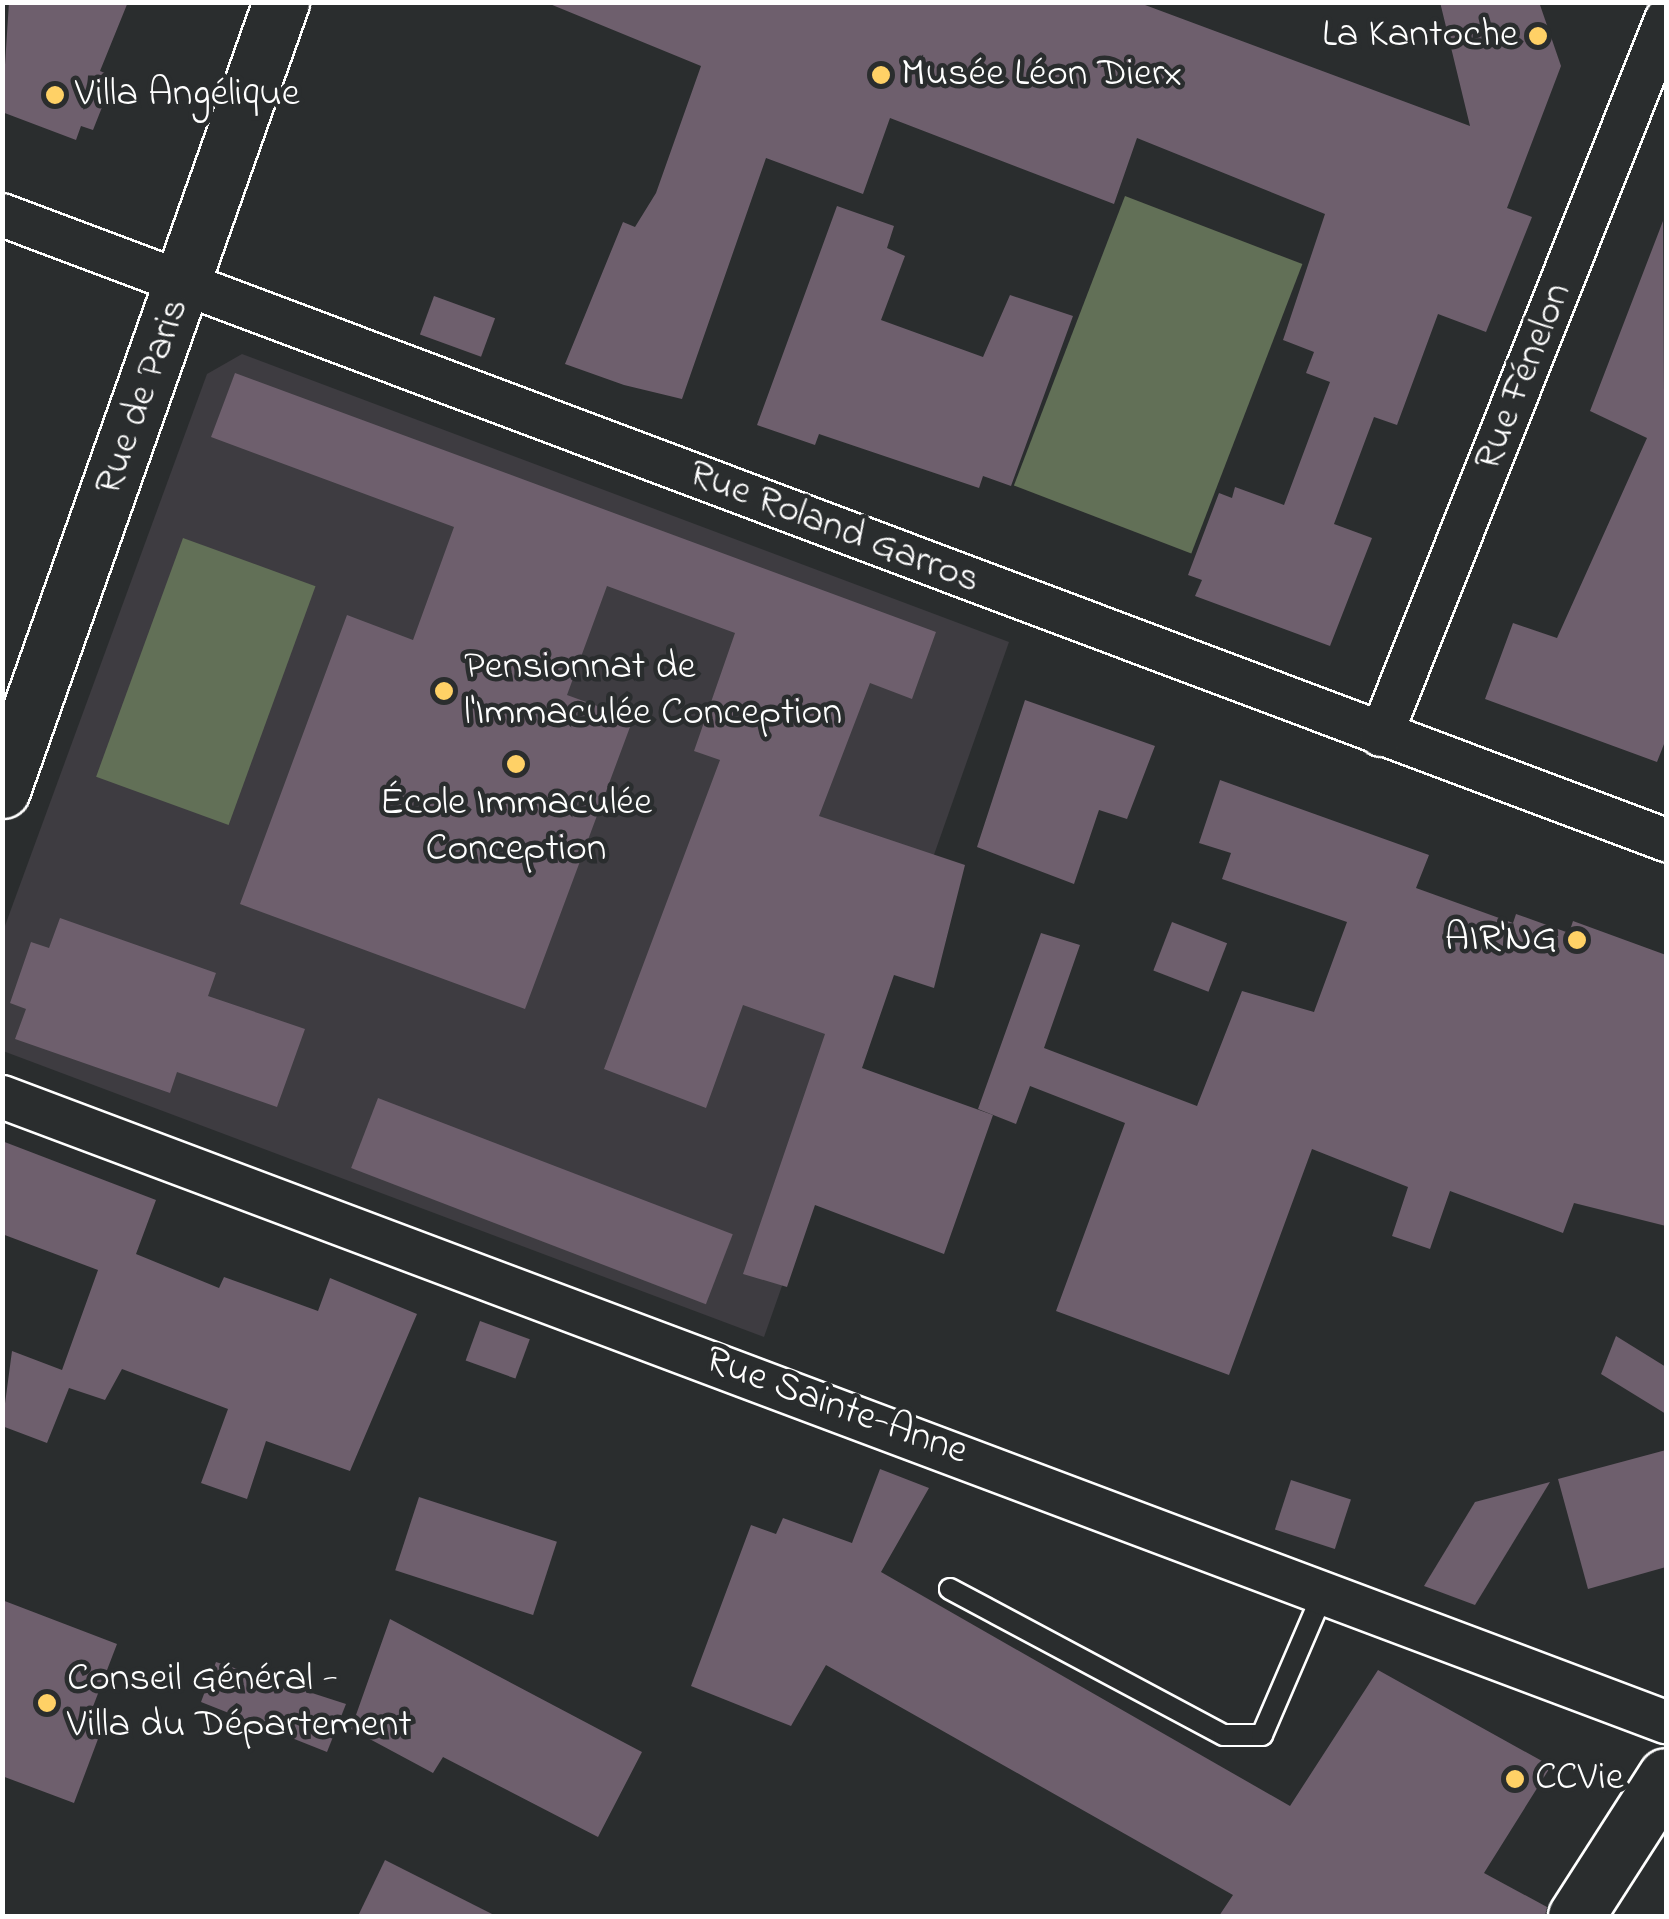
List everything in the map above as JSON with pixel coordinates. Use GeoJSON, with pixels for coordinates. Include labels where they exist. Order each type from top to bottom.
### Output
{"type":"FeatureCollection","features":[{"type":"Feature","properties":{"kind":"main road","name":"Rue de Paris"},"geometry":{"type":"LineString","coordinates":[[2,790],[281,2]]}},
{"type":"Feature","properties":{"kind":"main road"},"geometry":{"type":"LineString","coordinates":[[1576,1916],[1666,1776]]}},
{"type":"Feature","properties":{"kind":"street","name":"Rue Fénelon"},"geometry":{"type":"LineString","coordinates":[[1382,734],[1666,20]]}},
{"type":"Feature","properties":{"kind":"street","name":"Rue Roland Garros"},"geometry":{"type":"LineString","coordinates":[[2,215],[1666,840]]}},
{"type":"Feature","properties":{"kind":"street","name":"Rue Sainte-Anne"},"geometry":{"type":"LineString","coordinates":[[2,1098],[1325,1589],[1666,1722]]}},
{"type":"Feature","properties":{"kind":"lane"},"geometry":{"type":"LineString","coordinates":[[950,1589],[1224,1734],[1262,1735],[1325,1589]]}},
{"type":"Feature","properties":{"kind":"shaded area","name":"École Immaculée Conception"},"geometry":{"type":"Polygon","coordinates":[[[242,354],[1009,642],[764,1337],[3,1051],[2,934],[207,374],[242,354]]]}},
{"type":"Feature","properties":{"kind":"green space"},"geometry":{"type":"Polygon","coordinates":[[[1125,196],[1302,264],[1191,553],[1014,485],[1125,196]]]}},
{"type":"Feature","properties":{"kind":"green space"},"geometry":{"type":"Polygon","coordinates":[[[183,538],[315,586],[229,825],[96,777],[183,538]]]}},
{"type":"Feature","properties":{"kind":"building","name":"Villa Angélique"},"geometry":{"type":"Polygon","coordinates":[[[9,2],[128,2],[100,71],[114,77],[93,130],[81,126],[76,140],[2,112],[9,2]]]}},
{"type":"Feature","properties":{"kind":"building"},"geometry":{"type":"Polygon","coordinates":[[[545,2],[1137,2],[1470,126],[1440,2],[1539,2],[1561,66],[1507,208],[1532,217],[1486,332],[1438,314],[1397,425],[1374,417],[1334,524],[1372,538],[1330,646],[1195,596],[1202,580],[1188,575],[1219,493],[1232,498],[1235,487],[1284,505],[1330,382],[1306,373],[1314,352],[1283,340],[1325,214],[1137,138],[1114,204],[890,118],[863,194],[766,158],[682,399],[624,385],[565,364],[623,222],[635,227],[656,193],[701,66],[545,2]]]}},
{"type":"Feature","properties":{"kind":"building"},"geometry":{"type":"Polygon","coordinates":[[[837,206],[894,226],[887,248],[905,256],[881,320],[983,357],[1010,295],[1073,316],[1011,486],[983,476],[979,488],[819,434],[815,445],[757,425],[837,206]]]}},
{"type":"Feature","properties":{"kind":"building"},"geometry":{"type":"Polygon","coordinates":[[[1663,221],[1666,739],[1657,762],[1485,699],[1513,623],[1557,638],[1647,438],[1590,411],[1663,221]]]}},
{"type":"Feature","properties":{"kind":"building"},"geometry":{"type":"Polygon","coordinates":[[[434,296],[495,318],[481,357],[420,335],[434,296]]]}},
{"type":"Feature","properties":{"kind":"building"},"geometry":{"type":"Polygon","coordinates":[[[235,373],[936,632],[912,699],[870,683],[819,816],[965,865],[934,988],[894,975],[862,1068],[993,1115],[944,1254],[815,1205],[787,1287],[743,1274],[825,1034],[743,1005],[706,1108],[604,1069],[720,760],[694,751],[735,633],[607,586],[567,695],[633,719],[525,1009],[240,904],[347,615],[413,640],[454,527],[211,437],[235,373]]]}},
{"type":"Feature","properties":{"kind":"building"},"geometry":{"type":"Polygon","coordinates":[[[1025,700],[1155,746],[1127,819],[1099,810],[1074,884],[977,847],[1025,700]]]}},
{"type":"Feature","properties":{"kind":"building"},"geometry":{"type":"Polygon","coordinates":[[[1220,780],[1429,855],[1416,888],[1513,923],[1516,914],[1569,933],[1573,921],[1666,955],[1666,1226],[1574,1203],[1563,1233],[1450,1191],[1430,1249],[1392,1236],[1408,1187],[1312,1149],[1229,1375],[1056,1311],[1125,1123],[1030,1086],[1016,1124],[978,1109],[1041,933],[1080,945],[1044,1048],[1197,1106],[1242,991],[1314,1012],[1347,922],[1222,879],[1231,853],[1199,843],[1220,780]]]}},
{"type":"Feature","properties":{"kind":"building"},"geometry":{"type":"Polygon","coordinates":[[[60,918],[216,973],[208,996],[305,1029],[277,1107],[177,1072],[170,1093],[15,1039],[26,1009],[10,1003],[31,942],[49,948],[60,918]]]}},
{"type":"Feature","properties":{"kind":"building"},"geometry":{"type":"Polygon","coordinates":[[[1172,922],[1227,943],[1208,992],[1153,971],[1172,922]]]}},
{"type":"Feature","properties":{"kind":"building"},"geometry":{"type":"Polygon","coordinates":[[[378,1098],[733,1234],[706,1304],[351,1168],[378,1098]]]}},
{"type":"Feature","properties":{"kind":"building"},"geometry":{"type":"Polygon","coordinates":[[[2,1141],[156,1200],[136,1254],[219,1288],[224,1277],[318,1311],[330,1278],[417,1314],[350,1471],[266,1441],[247,1499],[201,1483],[228,1409],[122,1369],[105,1400],[69,1388],[47,1443],[2,1426],[12,1351],[62,1370],[98,1270],[2,1234],[2,1141]]]}},
{"type":"Feature","properties":{"kind":"building"},"geometry":{"type":"Polygon","coordinates":[[[480,1321],[530,1339],[515,1379],[466,1360],[480,1321]]]}},
{"type":"Feature","properties":{"kind":"building"},"geometry":{"type":"Polygon","coordinates":[[[1616,1336],[1666,1367],[1666,1414],[1601,1374],[1616,1336]]]}},
{"type":"Feature","properties":{"kind":"building"},"geometry":{"type":"Polygon","coordinates":[[[1666,1450],[1666,1567],[1588,1589],[1558,1479],[1666,1450]]]}},
{"type":"Feature","properties":{"kind":"building"},"geometry":{"type":"Polygon","coordinates":[[[880,1469],[929,1488],[881,1572],[1290,1806],[1378,1670],[1551,1766],[1484,1873],[1547,1907],[1545,1916],[1219,1916],[1233,1895],[826,1665],[791,1726],[691,1686],[751,1525],[776,1534],[783,1518],[852,1543],[880,1469]]]}},
{"type":"Feature","properties":{"kind":"building"},"geometry":{"type":"Polygon","coordinates":[[[1291,1480],[1351,1499],[1335,1549],[1275,1529],[1291,1480]]]}},
{"type":"Feature","properties":{"kind":"building"},"geometry":{"type":"Polygon","coordinates":[[[1550,1482],[1475,1605],[1424,1586],[1475,1502],[1550,1482]]]}},
{"type":"Feature","properties":{"kind":"building"},"geometry":{"type":"Polygon","coordinates":[[[419,1497],[557,1542],[533,1615],[395,1570],[419,1497]]]}},
{"type":"Feature","properties":{"kind":"building"},"geometry":{"type":"Polygon","coordinates":[[[2,1600],[117,1644],[89,1717],[104,1723],[74,1803],[2,1776],[2,1600]]]}},
{"type":"Feature","properties":{"kind":"building"},"geometry":{"type":"Polygon","coordinates":[[[390,1619],[642,1752],[598,1837],[443,1757],[433,1773],[351,1729],[390,1619]]]}},
{"type":"Feature","properties":{"kind":"building"},"geometry":{"type":"Polygon","coordinates":[[[216,1662],[346,1704],[327,1752],[201,1702],[216,1662]]]}},
{"type":"Feature","properties":{"kind":"building"},"geometry":{"type":"Polygon","coordinates":[[[385,1860],[496,1916],[358,1916],[385,1860]]]}},
{"type":"Feature","properties":{"kind":"place","name":"La Kantoche"},"geometry":{"type":"Point","coordinates":[1538,36]}},
{"type":"Feature","properties":{"kind":"place","name":"Musée Léon Dierx"},"geometry":{"type":"Point","coordinates":[881,75]}},
{"type":"Feature","properties":{"kind":"place","name":"Villa Angélique"},"geometry":{"type":"Point","coordinates":[55,95]}},
{"type":"Feature","properties":{"kind":"place","name":"Pensionnat de l'Immaculée Conception"},"geometry":{"type":"Point","coordinates":[444,691]}},
{"type":"Feature","properties":{"kind":"place","name":"École Immaculée Conception"},"geometry":{"type":"Point","coordinates":[516,764]}},
{"type":"Feature","properties":{"kind":"place","name":"AIR'NG"},"geometry":{"type":"Point","coordinates":[1577,940]}},
{"type":"Feature","properties":{"kind":"place","name":"Conseil Général - Villa du Département"},"geometry":{"type":"Point","coordinates":[47,1703]}},
{"type":"Feature","properties":{"kind":"place","name":"CCVie"},"geometry":{"type":"Point","coordinates":[1515,1779]}}]}
